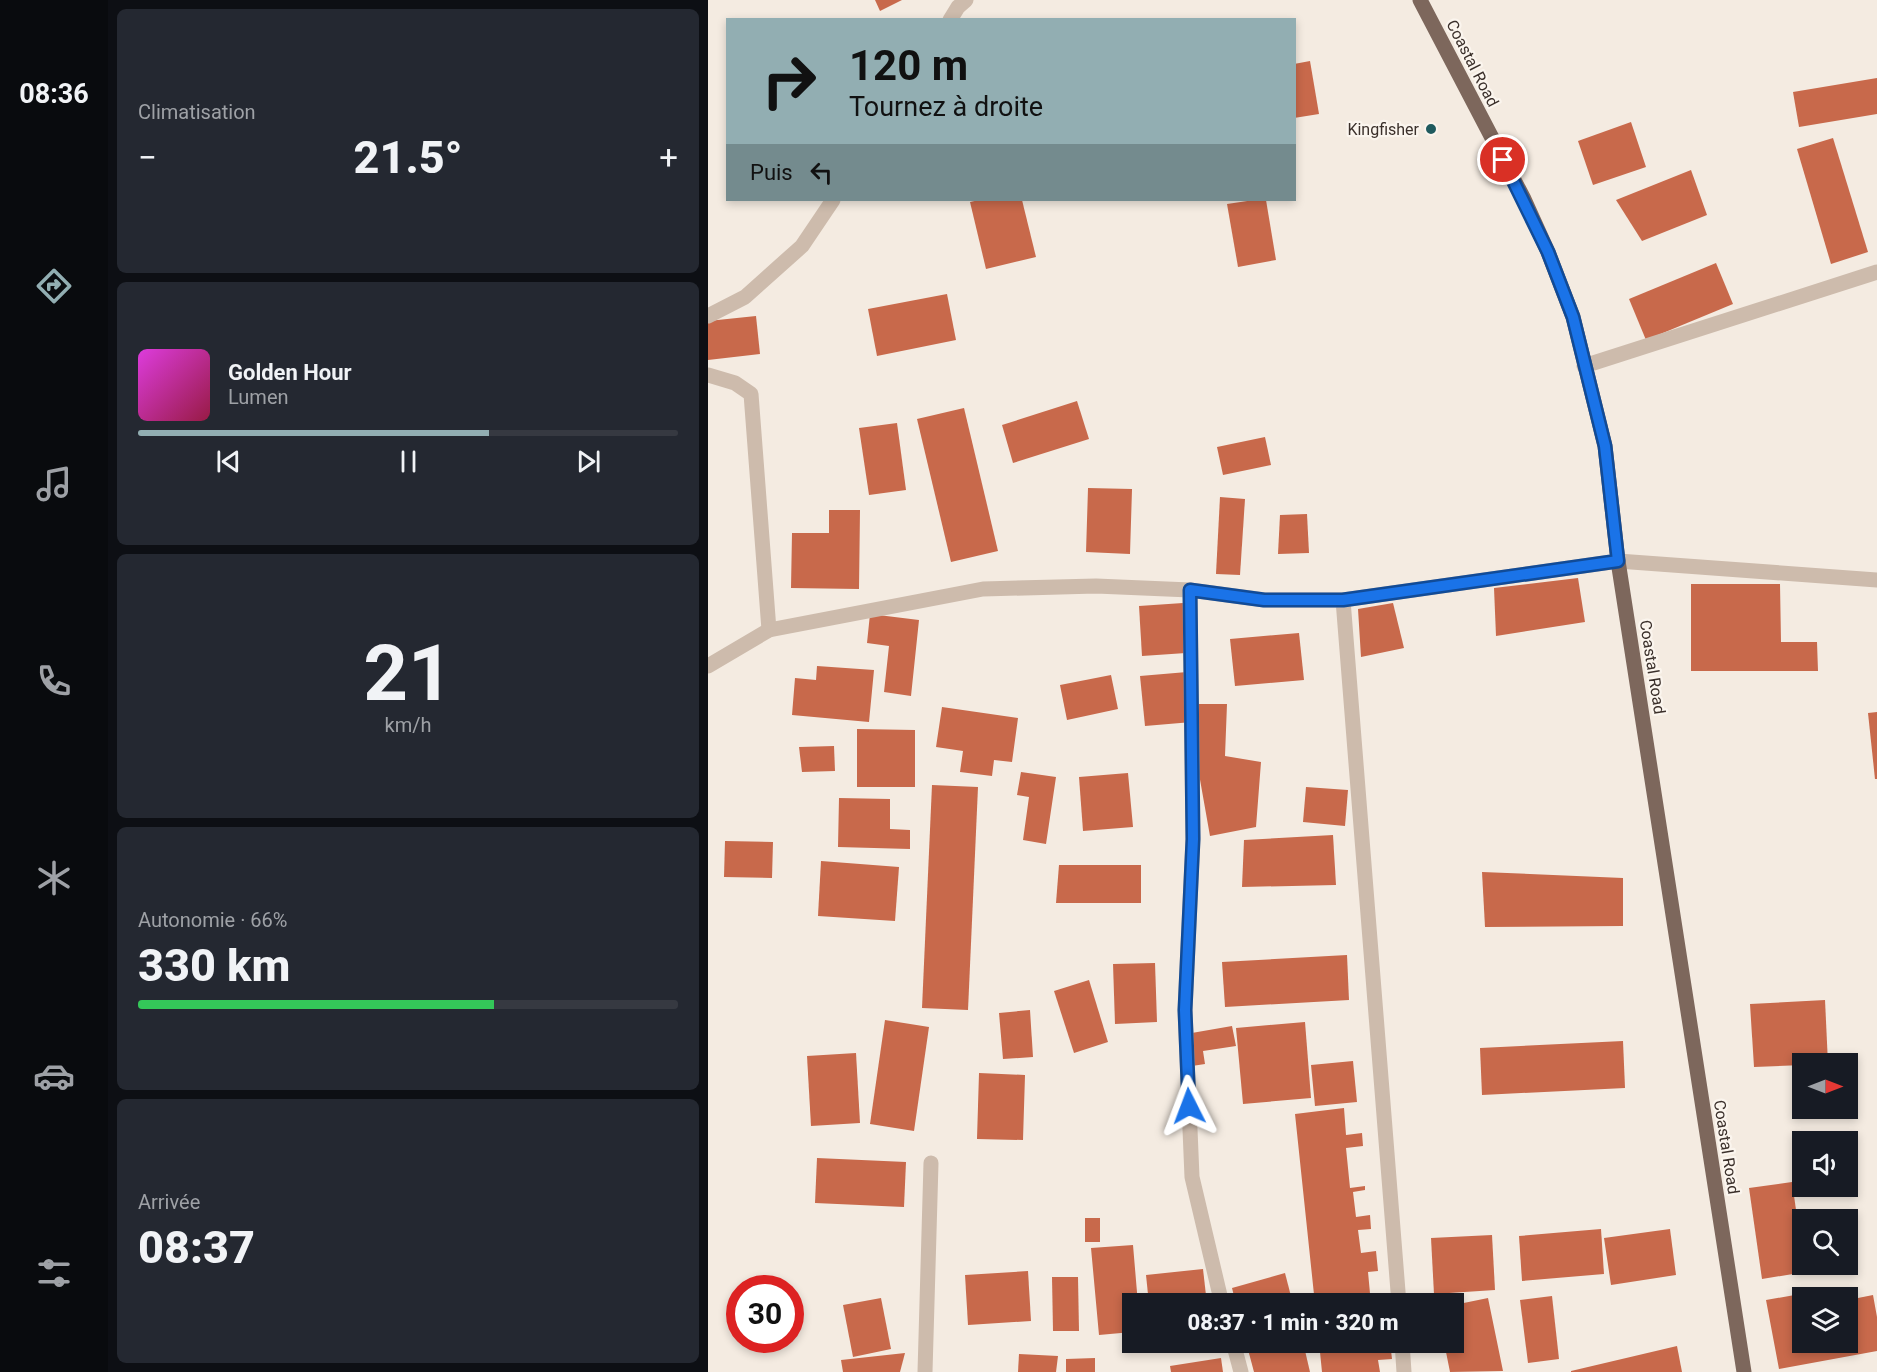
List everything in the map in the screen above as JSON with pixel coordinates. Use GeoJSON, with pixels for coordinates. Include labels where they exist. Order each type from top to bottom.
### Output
{"type":"FeatureCollection","features":[{"type":"Feature","properties":{"kind":"main road","name":"Coastal Road"},"geometry":{"type":"LineString","coordinates":[[1420,0],[1524,199],[1543,242],[1573,317],[1605,446],[1618,561],[1744,1372]]}},
{"type":"Feature","properties":{"kind":"street"},"geometry":{"type":"LineString","coordinates":[[951,18],[966,0]]}},
{"type":"Feature","properties":{"kind":"street"},"geometry":{"type":"LineString","coordinates":[[708,316],[746,297],[802,246],[832,201]]}},
{"type":"Feature","properties":{"kind":"street"},"geometry":{"type":"LineString","coordinates":[[1584,366],[1877,272]]}},
{"type":"Feature","properties":{"kind":"street"},"geometry":{"type":"LineString","coordinates":[[708,375],[735,383],[751,394],[769,630]]}},
{"type":"Feature","properties":{"kind":"street"},"geometry":{"type":"LineString","coordinates":[[708,666],[769,630],[983,589],[1096,586],[1190,590],[1264,600],[1343,600],[1618,561],[1877,580]]}},
{"type":"Feature","properties":{"kind":"street"},"geometry":{"type":"LineString","coordinates":[[1190,590],[1193,839],[1185,1010],[1189,1106],[1192,1177],[1219,1293]]}},
{"type":"Feature","properties":{"kind":"street"},"geometry":{"type":"LineString","coordinates":[[1343,600],[1398,1293]]}},
{"type":"Feature","properties":{"kind":"street"},"geometry":{"type":"LineString","coordinates":[[924,1372],[931,1162]]}},
{"type":"Feature","properties":{"kind":"street"},"geometry":{"type":"LineString","coordinates":[[1236,1353],[1241,1372]]}},
{"type":"Feature","properties":{"kind":"street"},"geometry":{"type":"LineString","coordinates":[[1403,1353],[1404,1372]]}},
{"type":"Feature","properties":{"kind":"building"},"geometry":{"type":"Polygon","coordinates":[[[875,0],[902,0],[880,11],[875,0]]]}},
{"type":"Feature","properties":{"kind":"building"},"geometry":{"type":"Polygon","coordinates":[[[1310,61],[1319,114],[1296,118],[1296,64],[1310,61]]]}},
{"type":"Feature","properties":{"kind":"building"},"geometry":{"type":"Polygon","coordinates":[[[1877,78],[1877,114],[1799,127],[1793,92],[1877,78]]]}},
{"type":"Feature","properties":{"kind":"building"},"geometry":{"type":"Polygon","coordinates":[[[1631,122],[1646,167],[1593,185],[1578,141],[1631,122]]]}},
{"type":"Feature","properties":{"kind":"building"},"geometry":{"type":"Polygon","coordinates":[[[1833,138],[1868,252],[1831,264],[1797,149],[1833,138]]]}},
{"type":"Feature","properties":{"kind":"building"},"geometry":{"type":"Polygon","coordinates":[[[1691,170],[1707,215],[1642,241],[1616,200],[1691,170]]]}},
{"type":"Feature","properties":{"kind":"building"},"geometry":{"type":"Polygon","coordinates":[[[1022,201],[1036,257],[986,269],[970,202],[1022,201]]]}},
{"type":"Feature","properties":{"kind":"building"},"geometry":{"type":"Polygon","coordinates":[[[1266,201],[1276,260],[1238,267],[1227,204],[1266,201]]]}},
{"type":"Feature","properties":{"kind":"building"},"geometry":{"type":"Polygon","coordinates":[[[1716,263],[1733,304],[1646,340],[1629,299],[1716,263]]]}},
{"type":"Feature","properties":{"kind":"building"},"geometry":{"type":"Polygon","coordinates":[[[947,294],[956,340],[877,356],[868,309],[947,294]]]}},
{"type":"Feature","properties":{"kind":"building"},"geometry":{"type":"Polygon","coordinates":[[[756,316],[760,354],[708,360],[708,321],[756,316]]]}},
{"type":"Feature","properties":{"kind":"building"},"geometry":{"type":"Polygon","coordinates":[[[1077,401],[1089,439],[1013,463],[1002,425],[1077,401]]]}},
{"type":"Feature","properties":{"kind":"building"},"geometry":{"type":"Polygon","coordinates":[[[964,408],[998,551],[951,562],[917,419],[964,408]]]}},
{"type":"Feature","properties":{"kind":"building"},"geometry":{"type":"Polygon","coordinates":[[[897,423],[906,490],[869,495],[859,428],[897,423]]]}},
{"type":"Feature","properties":{"kind":"building"},"geometry":{"type":"Polygon","coordinates":[[[1265,437],[1271,465],[1223,475],[1217,447],[1265,437]]]}},
{"type":"Feature","properties":{"kind":"building"},"geometry":{"type":"Polygon","coordinates":[[[1088,488],[1132,489],[1130,554],[1086,552],[1088,488]]]}},
{"type":"Feature","properties":{"kind":"building"},"geometry":{"type":"Polygon","coordinates":[[[1220,497],[1245,499],[1240,575],[1216,574],[1220,497]]]}},
{"type":"Feature","properties":{"kind":"building"},"geometry":{"type":"Polygon","coordinates":[[[829,510],[860,510],[859,589],[791,588],[792,533],[829,533],[829,510]]]}},
{"type":"Feature","properties":{"kind":"building"},"geometry":{"type":"Polygon","coordinates":[[[1307,514],[1309,553],[1278,554],[1280,515],[1307,514]]]}},
{"type":"Feature","properties":{"kind":"building"},"geometry":{"type":"Polygon","coordinates":[[[1578,578],[1585,622],[1496,636],[1494,588],[1578,578]]]}},
{"type":"Feature","properties":{"kind":"building"},"geometry":{"type":"Polygon","coordinates":[[[1691,584],[1780,584],[1781,642],[1817,642],[1818,671],[1691,671],[1691,584]]]}},
{"type":"Feature","properties":{"kind":"building"},"geometry":{"type":"Polygon","coordinates":[[[1183,603],[1186,653],[1142,656],[1139,606],[1183,603]]]}},
{"type":"Feature","properties":{"kind":"building"},"geometry":{"type":"Polygon","coordinates":[[[1393,603],[1404,648],[1361,657],[1358,609],[1393,603]]]}},
{"type":"Feature","properties":{"kind":"building"},"geometry":{"type":"Polygon","coordinates":[[[870,614],[919,620],[911,696],[884,692],[889,646],[867,643],[870,614]]]}},
{"type":"Feature","properties":{"kind":"building"},"geometry":{"type":"Polygon","coordinates":[[[1299,633],[1304,680],[1235,686],[1230,639],[1299,633]]]}},
{"type":"Feature","properties":{"kind":"building"},"geometry":{"type":"Polygon","coordinates":[[[817,666],[874,670],[869,722],[792,715],[795,678],[816,680],[817,666]]]}},
{"type":"Feature","properties":{"kind":"building"},"geometry":{"type":"Polygon","coordinates":[[[1187,672],[1192,722],[1145,726],[1140,676],[1187,672]]]}},
{"type":"Feature","properties":{"kind":"building"},"geometry":{"type":"Polygon","coordinates":[[[1111,675],[1118,709],[1067,720],[1060,685],[1111,675]]]}},
{"type":"Feature","properties":{"kind":"building"},"geometry":{"type":"Polygon","coordinates":[[[1198,704],[1227,704],[1225,756],[1261,762],[1256,827],[1210,836],[1196,757],[1198,704]]]}},
{"type":"Feature","properties":{"kind":"building"},"geometry":{"type":"Polygon","coordinates":[[[942,707],[1018,718],[1012,762],[994,760],[992,776],[960,772],[963,751],[936,747],[942,707]]]}},
{"type":"Feature","properties":{"kind":"building"},"geometry":{"type":"Polygon","coordinates":[[[1877,712],[1877,779],[1875,779],[1868,713],[1877,712]]]}},
{"type":"Feature","properties":{"kind":"building"},"geometry":{"type":"Polygon","coordinates":[[[857,729],[915,730],[915,787],[857,787],[857,729]]]}},
{"type":"Feature","properties":{"kind":"building"},"geometry":{"type":"Polygon","coordinates":[[[834,746],[835,771],[802,772],[799,747],[834,746]]]}},
{"type":"Feature","properties":{"kind":"building"},"geometry":{"type":"Polygon","coordinates":[[[1021,772],[1056,777],[1046,844],[1023,840],[1029,797],[1017,795],[1021,772]]]}},
{"type":"Feature","properties":{"kind":"building"},"geometry":{"type":"Polygon","coordinates":[[[1128,773],[1133,827],[1083,831],[1079,777],[1128,773]]]}},
{"type":"Feature","properties":{"kind":"building"},"geometry":{"type":"Polygon","coordinates":[[[932,785],[978,787],[968,1010],[922,1008],[932,785]]]}},
{"type":"Feature","properties":{"kind":"building"},"geometry":{"type":"Polygon","coordinates":[[[1306,787],[1348,790],[1345,826],[1303,822],[1306,787]]]}},
{"type":"Feature","properties":{"kind":"building"},"geometry":{"type":"Polygon","coordinates":[[[839,798],[890,799],[890,829],[910,830],[910,849],[838,847],[839,798]]]}},
{"type":"Feature","properties":{"kind":"building"},"geometry":{"type":"Polygon","coordinates":[[[1333,835],[1336,885],[1242,887],[1244,840],[1333,835]]]}},
{"type":"Feature","properties":{"kind":"building"},"geometry":{"type":"Polygon","coordinates":[[[725,841],[773,842],[772,878],[724,877],[725,841]]]}},
{"type":"Feature","properties":{"kind":"building"},"geometry":{"type":"Polygon","coordinates":[[[821,861],[899,867],[895,921],[818,916],[821,861]]]}},
{"type":"Feature","properties":{"kind":"building"},"geometry":{"type":"Polygon","coordinates":[[[1059,865],[1141,865],[1141,903],[1056,903],[1059,865]]]}},
{"type":"Feature","properties":{"kind":"building"},"geometry":{"type":"Polygon","coordinates":[[[1482,872],[1623,878],[1623,926],[1485,927],[1482,872]]]}},
{"type":"Feature","properties":{"kind":"building"},"geometry":{"type":"Polygon","coordinates":[[[1347,955],[1349,1000],[1225,1007],[1222,962],[1347,955]]]}},
{"type":"Feature","properties":{"kind":"building"},"geometry":{"type":"Polygon","coordinates":[[[1155,963],[1157,1022],[1115,1024],[1113,964],[1155,963]]]}},
{"type":"Feature","properties":{"kind":"building"},"geometry":{"type":"Polygon","coordinates":[[[1089,980],[1108,1042],[1074,1053],[1054,991],[1089,980]]]}},
{"type":"Feature","properties":{"kind":"building"},"geometry":{"type":"Polygon","coordinates":[[[1825,1000],[1827,1053],[1792,1053],[1792,1065],[1754,1067],[1750,1004],[1825,1000]]]}},
{"type":"Feature","properties":{"kind":"building"},"geometry":{"type":"Polygon","coordinates":[[[1030,1010],[1033,1057],[1003,1059],[999,1013],[1030,1010]]]}},
{"type":"Feature","properties":{"kind":"building"},"geometry":{"type":"Polygon","coordinates":[[[885,1020],[929,1027],[914,1131],[870,1124],[885,1020]]]}},
{"type":"Feature","properties":{"kind":"building"},"geometry":{"type":"Polygon","coordinates":[[[1305,1022],[1311,1098],[1243,1104],[1236,1028],[1305,1022]]]}},
{"type":"Feature","properties":{"kind":"building"},"geometry":{"type":"Polygon","coordinates":[[[1232,1026],[1236,1046],[1203,1051],[1205,1064],[1192,1066],[1186,1034],[1232,1026]]]}},
{"type":"Feature","properties":{"kind":"building"},"geometry":{"type":"Polygon","coordinates":[[[1623,1041],[1625,1088],[1482,1095],[1480,1048],[1623,1041]]]}},
{"type":"Feature","properties":{"kind":"building"},"geometry":{"type":"Polygon","coordinates":[[[856,1053],[860,1123],[811,1126],[807,1056],[856,1053]]]}},
{"type":"Feature","properties":{"kind":"building"},"geometry":{"type":"Polygon","coordinates":[[[1353,1061],[1357,1102],[1315,1106],[1311,1065],[1353,1061]]]}},
{"type":"Feature","properties":{"kind":"building"},"geometry":{"type":"Polygon","coordinates":[[[979,1073],[1025,1075],[1023,1140],[977,1139],[979,1073]]]}},
{"type":"Feature","properties":{"kind":"building"},"geometry":{"type":"Polygon","coordinates":[[[1344,1108],[1346,1135],[1362,1133],[1363,1146],[1346,1148],[1350,1188],[1365,1186],[1365,1190],[1353,1192],[1356,1217],[1370,1215],[1371,1229],[1358,1230],[1361,1253],[1376,1251],[1378,1271],[1368,1272],[1370,1293],[1314,1293],[1295,1114],[1344,1108]]]}},
{"type":"Feature","properties":{"kind":"building"},"geometry":{"type":"Polygon","coordinates":[[[817,1158],[906,1162],[904,1207],[815,1203],[817,1158]]]}},
{"type":"Feature","properties":{"kind":"building"},"geometry":{"type":"Polygon","coordinates":[[[1792,1182],[1792,1197],[1794,1197],[1796,1209],[1792,1209],[1792,1274],[1762,1279],[1749,1188],[1792,1182]]]}},
{"type":"Feature","properties":{"kind":"building"},"geometry":{"type":"Polygon","coordinates":[[[1085,1218],[1100,1218],[1100,1242],[1085,1242],[1085,1218]]]}},
{"type":"Feature","properties":{"kind":"building"},"geometry":{"type":"Polygon","coordinates":[[[1601,1229],[1604,1274],[1522,1281],[1519,1236],[1601,1229]]]}},
{"type":"Feature","properties":{"kind":"building"},"geometry":{"type":"Polygon","coordinates":[[[1670,1229],[1676,1275],[1611,1285],[1604,1238],[1670,1229]]]}},
{"type":"Feature","properties":{"kind":"building"},"geometry":{"type":"Polygon","coordinates":[[[1492,1235],[1495,1290],[1434,1293],[1431,1238],[1492,1235]]]}},
{"type":"Feature","properties":{"kind":"building"},"geometry":{"type":"Polygon","coordinates":[[[1133,1245],[1137,1293],[1122,1293],[1122,1333],[1099,1335],[1091,1248],[1133,1245]]]}},
{"type":"Feature","properties":{"kind":"building"},"geometry":{"type":"Polygon","coordinates":[[[1203,1269],[1206,1293],[1148,1293],[1146,1275],[1203,1269]]]}},
{"type":"Feature","properties":{"kind":"building"},"geometry":{"type":"Polygon","coordinates":[[[1028,1271],[1031,1321],[968,1325],[965,1275],[1028,1271]]]}},
{"type":"Feature","properties":{"kind":"building"},"geometry":{"type":"Polygon","coordinates":[[[1285,1273],[1290,1293],[1233,1293],[1232,1288],[1285,1273]]]}},
{"type":"Feature","properties":{"kind":"building"},"geometry":{"type":"Polygon","coordinates":[[[1052,1277],[1078,1277],[1079,1331],[1053,1331],[1052,1277]]]}},
{"type":"Feature","properties":{"kind":"building"},"geometry":{"type":"Polygon","coordinates":[[[1792,1295],[1792,1353],[1858,1353],[1858,1298],[1873,1295],[1877,1317],[1877,1351],[1779,1369],[1766,1300],[1792,1295]]]}},
{"type":"Feature","properties":{"kind":"building"},"geometry":{"type":"Polygon","coordinates":[[[1552,1296],[1559,1359],[1528,1363],[1520,1300],[1552,1296]]]}},
{"type":"Feature","properties":{"kind":"building"},"geometry":{"type":"Polygon","coordinates":[[[881,1298],[891,1349],[853,1357],[843,1305],[881,1298]]]}},
{"type":"Feature","properties":{"kind":"building"},"geometry":{"type":"Polygon","coordinates":[[[1488,1298],[1503,1371],[1450,1372],[1446,1353],[1464,1353],[1464,1303],[1488,1298]]]}},
{"type":"Feature","properties":{"kind":"building"},"geometry":{"type":"Polygon","coordinates":[[[1677,1346],[1682,1372],[1571,1372],[1571,1371],[1677,1346]]]}},
{"type":"Feature","properties":{"kind":"building"},"geometry":{"type":"Polygon","coordinates":[[[905,1353],[900,1372],[843,1372],[841,1360],[905,1353]]]}},
{"type":"Feature","properties":{"kind":"building"},"geometry":{"type":"Polygon","coordinates":[[[1249,1353],[1306,1353],[1310,1372],[1254,1372],[1249,1353]]]}},
{"type":"Feature","properties":{"kind":"building"},"geometry":{"type":"Polygon","coordinates":[[[1320,1353],[1391,1353],[1392,1359],[1378,1360],[1380,1372],[1322,1372],[1320,1353]]]}},
{"type":"Feature","properties":{"kind":"building"},"geometry":{"type":"Polygon","coordinates":[[[1019,1354],[1058,1356],[1056,1372],[1018,1372],[1019,1354]]]}},
{"type":"Feature","properties":{"kind":"building"},"geometry":{"type":"Polygon","coordinates":[[[1095,1358],[1095,1372],[1066,1372],[1066,1359],[1095,1358]]]}},
{"type":"Feature","properties":{"kind":"building"},"geometry":{"type":"Polygon","coordinates":[[[1221,1358],[1223,1372],[1171,1372],[1170,1366],[1221,1358]]]}},
{"type":"Feature","properties":{"kind":"place","name":"Kingfisher"},"geometry":{"type":"Point","coordinates":[1431,129]}},
{"type":"Feature","properties":{"kind":"route"},"geometry":{"type":"LineString","coordinates":[[1189,1106],[1185,1010],[1193,839],[1190,590],[1264,600],[1343,600],[1618,561],[1605,446],[1573,317],[1548,252],[1503,160]]}}]}
